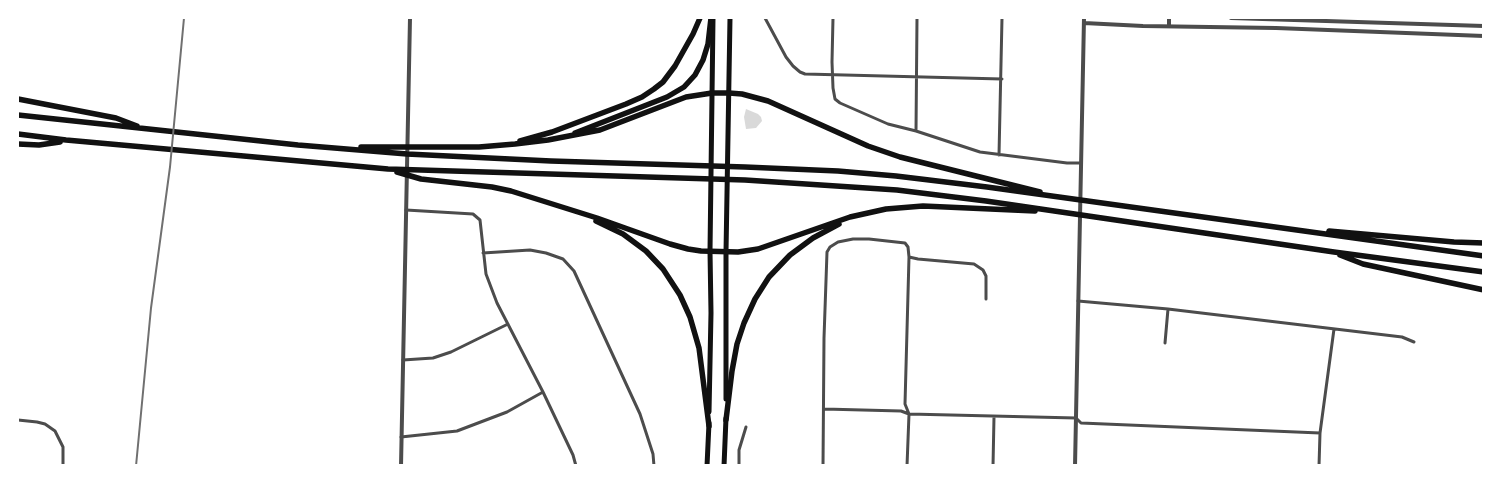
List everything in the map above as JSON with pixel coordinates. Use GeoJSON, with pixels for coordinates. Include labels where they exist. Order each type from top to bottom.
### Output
{"type":"FeatureCollection","features":[{"type":"Feature","properties":{"kind":"highway"},"geometry":{"type":"LineString","coordinates":[[490,146],[546,134],[642,97],[659,86],[671,72],[700,18]]}},
{"type":"Feature","properties":{"kind":"highway"},"geometry":{"type":"LineString","coordinates":[[548,140],[590,127],[667,97],[680,90],[695,75],[703,60],[708,44],[712,18]]}},
{"type":"Feature","properties":{"kind":"highway"},"geometry":{"type":"LineString","coordinates":[[298,145],[430,148],[490,146],[548,140],[600,130],[676,100],[692,96],[729,92],[768,101],[868,146],[900,157],[990,178],[1066,199]]}},
{"type":"Feature","properties":{"kind":"highway"},"geometry":{"type":"LineString","coordinates":[[18,99],[116,118],[143,128]]}},
{"type":"Feature","properties":{"kind":"highway"},"geometry":{"type":"LineString","coordinates":[[18,115],[298,145],[407,154],[838,171],[896,176],[1484,256]]}},
{"type":"Feature","properties":{"kind":"highway"},"geometry":{"type":"LineString","coordinates":[[18,134],[388,169],[745,180],[897,190],[1484,272]]}},
{"type":"Feature","properties":{"kind":"highway"},"geometry":{"type":"LineString","coordinates":[[18,144],[40,145],[66,140]]}},
{"type":"Feature","properties":{"kind":"highway"},"geometry":{"type":"LineString","coordinates":[[388,169],[421,179],[504,189],[605,220],[681,248],[710,252],[744,251],[766,247],[850,217],[875,211],[924,206],[1066,213]]}},
{"type":"Feature","properties":{"kind":"highway"},"geometry":{"type":"LineString","coordinates":[[552,204],[597,221],[617,231],[646,251],[666,273],[683,299],[697,337],[702,362],[709,426]]}},
{"type":"Feature","properties":{"kind":"highway"},"geometry":{"type":"LineString","coordinates":[[726,420],[737,344],[746,317],[766,281],[790,255],[813,238],[848,220],[875,211]]}},
{"type":"Feature","properties":{"kind":"highway"},"geometry":{"type":"LineString","coordinates":[[1251,224],[1484,243]]}},
{"type":"Feature","properties":{"kind":"highway"},"geometry":{"type":"LineString","coordinates":[[1334,252],[1363,264],[1484,290]]}},
{"type":"Feature","properties":{"kind":"main road"},"geometry":{"type":"LineString","coordinates":[[707,466],[709,426],[712,18]]}},
{"type":"Feature","properties":{"kind":"main road"},"geometry":{"type":"LineString","coordinates":[[724,466],[730,18]]}},
{"type":"Feature","properties":{"kind":"street"},"geometry":{"type":"LineString","coordinates":[[401,466],[410,18]]}},
{"type":"Feature","properties":{"kind":"street"},"geometry":{"type":"LineString","coordinates":[[765,18],[777,43],[793,66],[805,74],[1002,79]]}},
{"type":"Feature","properties":{"kind":"street"},"geometry":{"type":"LineString","coordinates":[[832,18],[833,88],[835,99],[846,107],[888,124],[980,152],[1080,164]]}},
{"type":"Feature","properties":{"kind":"street"},"geometry":{"type":"LineString","coordinates":[[916,131],[917,18]]}},
{"type":"Feature","properties":{"kind":"street"},"geometry":{"type":"LineString","coordinates":[[999,155],[1002,18]]}},
{"type":"Feature","properties":{"kind":"street"},"geometry":{"type":"LineString","coordinates":[[1075,466],[1084,18]]}},
{"type":"Feature","properties":{"kind":"street"},"geometry":{"type":"LineString","coordinates":[[1169,18],[1169,26]]}},
{"type":"Feature","properties":{"kind":"street"},"geometry":{"type":"LineString","coordinates":[[1231,18],[1484,26]]}},
{"type":"Feature","properties":{"kind":"street"},"geometry":{"type":"LineString","coordinates":[[1391,33],[1392,22]]}},
{"type":"Feature","properties":{"kind":"street"},"geometry":{"type":"LineString","coordinates":[[1084,23],[1484,36]]}},
{"type":"Feature","properties":{"kind":"street"},"geometry":{"type":"LineString","coordinates":[[1411,23],[1411,34]]}},
{"type":"Feature","properties":{"kind":"street"},"geometry":{"type":"LineString","coordinates":[[1458,36],[1459,25]]}},
{"type":"Feature","properties":{"kind":"street"},"geometry":{"type":"LineString","coordinates":[[405,210],[472,214],[480,220],[486,274],[497,302],[573,455],[576,466]]}},
{"type":"Feature","properties":{"kind":"street"},"geometry":{"type":"LineString","coordinates":[[823,466],[827,252],[830,247],[838,242],[853,239],[905,242],[908,246],[905,404],[909,414],[908,466]]}},
{"type":"Feature","properties":{"kind":"street"},"geometry":{"type":"LineString","coordinates":[[483,253],[530,250],[546,253],[562,259],[574,271],[640,414],[653,454],[654,466]]}},
{"type":"Feature","properties":{"kind":"street"},"geometry":{"type":"LineString","coordinates":[[909,257],[974,264],[983,270],[986,276],[986,299]]}},
{"type":"Feature","properties":{"kind":"street"},"geometry":{"type":"LineString","coordinates":[[1078,301],[1402,337],[1414,342]]}},
{"type":"Feature","properties":{"kind":"street"},"geometry":{"type":"LineString","coordinates":[[1165,343],[1168,310]]}},
{"type":"Feature","properties":{"kind":"street"},"geometry":{"type":"LineString","coordinates":[[403,360],[433,358],[450,352],[508,324]]}},
{"type":"Feature","properties":{"kind":"street"},"geometry":{"type":"LineString","coordinates":[[1319,466],[1320,433],[1334,329]]}},
{"type":"Feature","properties":{"kind":"street"},"geometry":{"type":"LineString","coordinates":[[401,438],[457,431],[507,412],[543,392]]}},
{"type":"Feature","properties":{"kind":"street"},"geometry":{"type":"LineString","coordinates":[[824,409],[901,411],[909,414],[1076,418],[1081,423],[1320,433]]}},
{"type":"Feature","properties":{"kind":"street"},"geometry":{"type":"LineString","coordinates":[[993,466],[994,417]]}},
{"type":"Feature","properties":{"kind":"street"},"geometry":{"type":"LineString","coordinates":[[18,420],[45,424],[55,431],[63,446],[63,466]]}},
{"type":"Feature","properties":{"kind":"street"},"geometry":{"type":"LineString","coordinates":[[739,466],[740,450],[746,427]]}},
{"type":"Feature","properties":{"kind":"shaded area"},"geometry":{"type":"Polygon","coordinates":[[[746,109],[761,117],[762,121],[756,128],[746,129],[744,117],[746,109]]]}},
{"type":"Feature","properties":{"kind":"railway"},"geometry":{"type":"LineString","coordinates":[[136,466],[151,308],[170,167],[184,18]]}}]}
